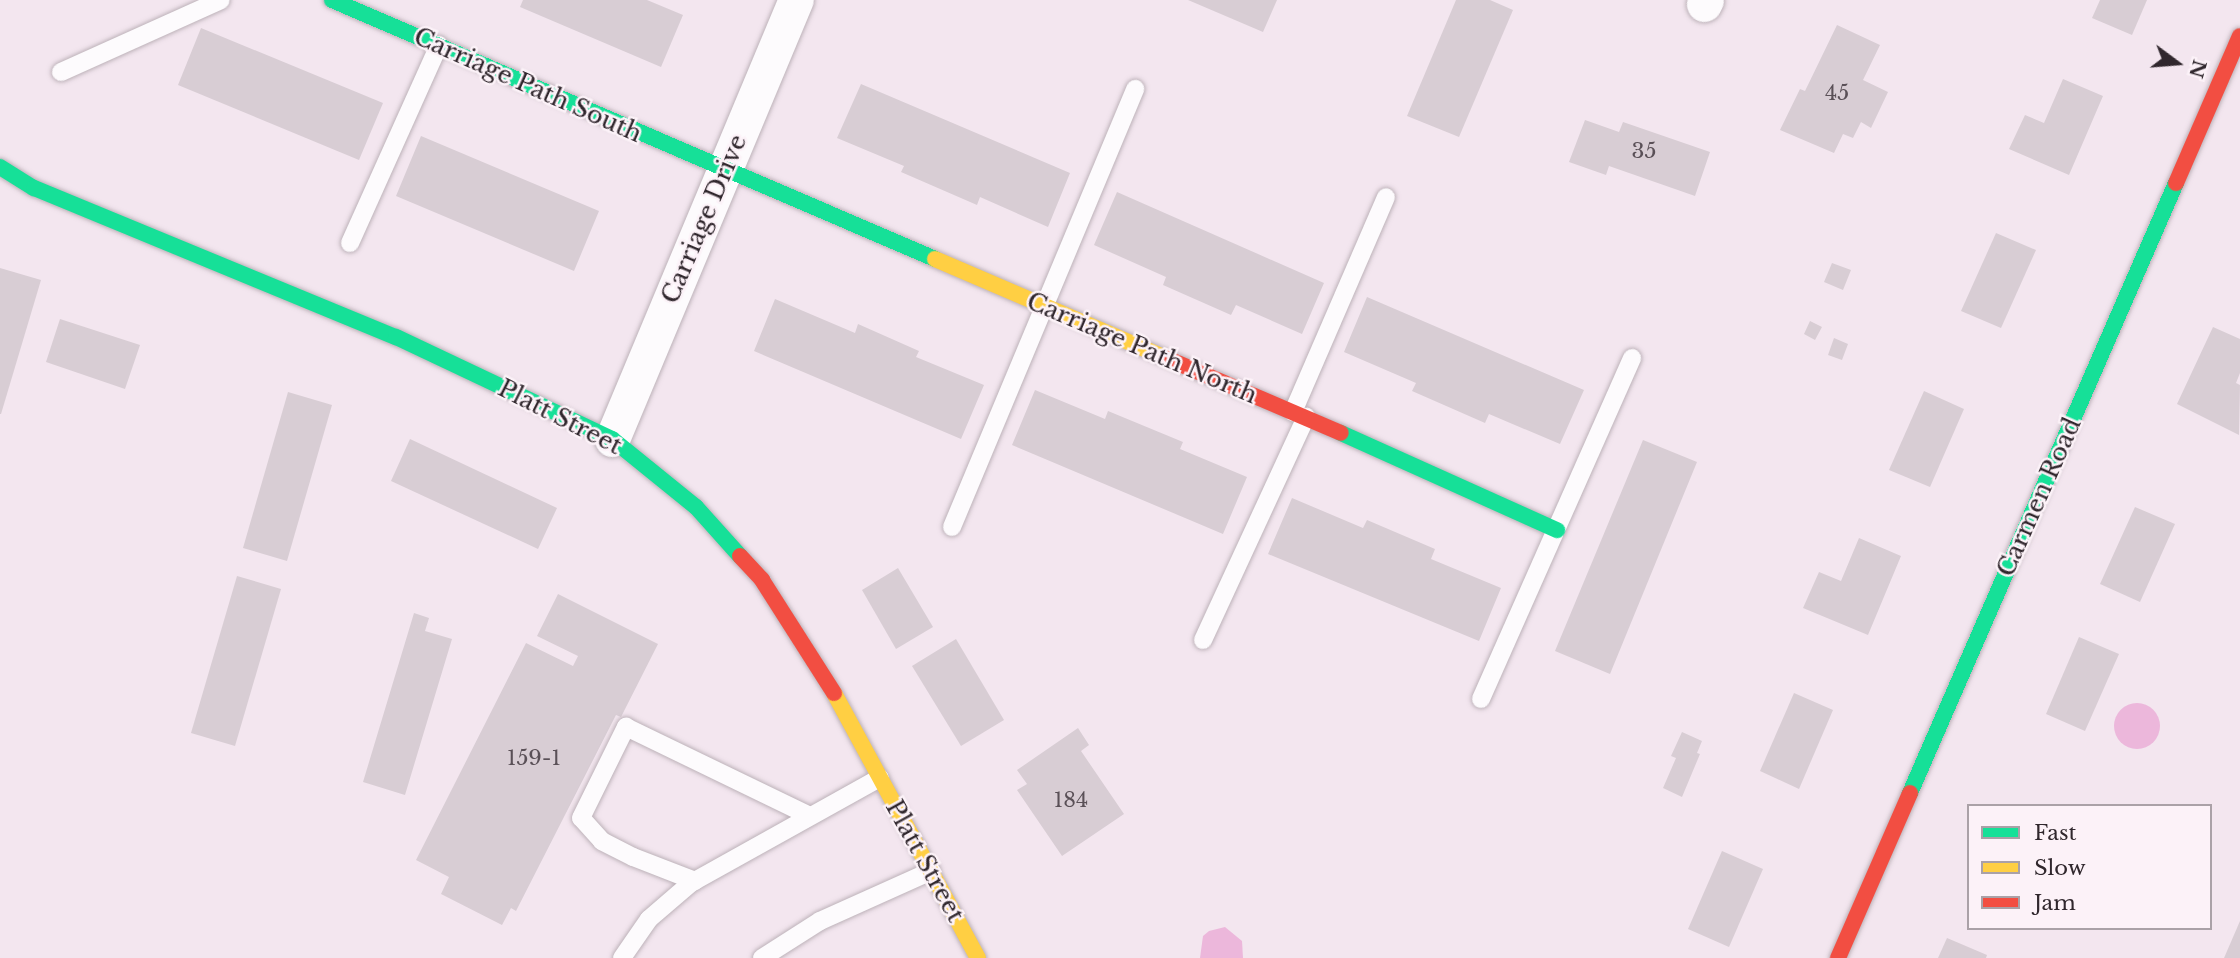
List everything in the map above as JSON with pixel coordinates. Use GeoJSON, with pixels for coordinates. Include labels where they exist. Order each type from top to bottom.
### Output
{"type":"FeatureCollection","features":[{"type":"Feature","properties":{"kind":"street","name":"Carriage Path South"},"geometry":{"type":"LineString","coordinates":[[332,0],[724,170]]}},
{"type":"Feature","properties":{"kind":"street","name":"Carriage Drive"},"geometry":{"type":"LineString","coordinates":[[612,439],[796,0]]}},
{"type":"Feature","properties":{"kind":"street","name":"Carmen Road"},"geometry":{"type":"LineString","coordinates":[[1838,958],[2240,36]]}},
{"type":"Feature","properties":{"kind":"street","name":"Platt Street"},"geometry":{"type":"LineString","coordinates":[[0,167],[34,188],[396,337],[612,439],[696,507],[762,580],[825,676],[978,958]]}},
{"type":"Feature","properties":{"kind":"street","name":"Carriage Path North"},"geometry":{"type":"LineString","coordinates":[[724,170],[1299,414],[1557,530]]}},
{"type":"Feature","properties":{"kind":"lane"},"geometry":{"type":"LineString","coordinates":[[61,72],[221,0]]}},
{"type":"Feature","properties":{"kind":"lane"},"geometry":{"type":"LineString","coordinates":[[350,243],[439,46]]}},
{"type":"Feature","properties":{"kind":"lane"},"geometry":{"type":"LineString","coordinates":[[952,527],[1018,375],[1043,306],[1135,89]]}},
{"type":"Feature","properties":{"kind":"lane"},"geometry":{"type":"LineString","coordinates":[[1203,640],[1299,414],[1386,197]]}},
{"type":"Feature","properties":{"kind":"lane"},"geometry":{"type":"LineString","coordinates":[[1481,699],[1632,358]]}},
{"type":"Feature","properties":{"kind":"lane"},"geometry":{"type":"LineString","coordinates":[[695,881],[602,842],[581,818],[626,727],[810,816]]}},
{"type":"Feature","properties":{"kind":"lane"},"geometry":{"type":"LineString","coordinates":[[622,958],[649,919],[695,881],[880,778]]}},
{"type":"Feature","properties":{"kind":"lane"},"geometry":{"type":"LineString","coordinates":[[762,958],[820,921],[930,871]]}},
{"type":"Feature","properties":{"kind":"shaded area"},"geometry":{"type":"Polygon","coordinates":[[[2137,703],[2153,710],[2160,726],[2153,742],[2137,749],[2121,742],[2114,726],[2121,710],[2137,703]]]}},
{"type":"Feature","properties":{"kind":"shaded area"},"geometry":{"type":"Polygon","coordinates":[[[1225,927],[1242,941],[1243,958],[1200,958],[1203,936],[1209,931],[1225,927]]]}},
{"type":"Feature","properties":{"kind":"building"},"geometry":{"type":"Polygon","coordinates":[[[523,0],[647,0],[683,15],[661,67],[520,7],[523,0]]]}},
{"type":"Feature","properties":{"kind":"building"},"geometry":{"type":"Polygon","coordinates":[[[1188,0],[1277,0],[1263,32],[1188,0]]]}},
{"type":"Feature","properties":{"kind":"building"},"geometry":{"type":"Polygon","coordinates":[[[1456,0],[1490,0],[1513,10],[1459,137],[1407,116],[1456,0]]]}},
{"type":"Feature","properties":{"kind":"building"},"geometry":{"type":"Polygon","coordinates":[[[2100,0],[2147,0],[2132,35],[2092,18],[2100,0]]]}},
{"type":"Feature","properties":{"kind":"building"},"geometry":{"type":"Polygon","coordinates":[[[1837,25],[1880,45],[1863,80],[1888,92],[1871,128],[1861,122],[1853,138],[1843,134],[1834,153],[1780,130],[1800,89],[1805,91],[1837,25]]]}},
{"type":"Feature","properties":{"kind":"building"},"geometry":{"type":"Polygon","coordinates":[[[201,28],[383,103],[359,160],[178,85],[201,28]]]}},
{"type":"Feature","properties":{"kind":"building"},"geometry":{"type":"Polygon","coordinates":[[[2063,79],[2103,96],[2069,175],[2009,149],[2025,115],[2044,123],[2063,79]]]}},
{"type":"Feature","properties":{"kind":"building"},"geometry":{"type":"Polygon","coordinates":[[[861,84],[1070,173],[1048,227],[980,197],[977,205],[901,172],[904,166],[837,138],[861,84]]]}},
{"type":"Feature","properties":{"kind":"building"},"geometry":{"type":"Polygon","coordinates":[[[1585,120],[1619,132],[1623,122],[1710,152],[1695,196],[1609,166],[1606,175],[1569,162],[1585,120]]]}},
{"type":"Feature","properties":{"kind":"building"},"geometry":{"type":"Polygon","coordinates":[[[421,136],[599,211],[574,271],[396,196],[421,136]]]}},
{"type":"Feature","properties":{"kind":"building"},"geometry":{"type":"Polygon","coordinates":[[[1117,192],[1324,283],[1302,334],[1236,305],[1231,315],[1163,285],[1166,277],[1094,245],[1117,192]]]}},
{"type":"Feature","properties":{"kind":"building"},"geometry":{"type":"Polygon","coordinates":[[[1996,233],[2036,250],[2001,328],[1961,311],[1996,233]]]}},
{"type":"Feature","properties":{"kind":"building"},"geometry":{"type":"Polygon","coordinates":[[[1832,263],[1851,270],[1843,290],[1824,282],[1832,263]]]}},
{"type":"Feature","properties":{"kind":"building"},"geometry":{"type":"Polygon","coordinates":[[[0,268],[41,280],[1,414],[0,414],[0,268]]]}},
{"type":"Feature","properties":{"kind":"building"},"geometry":{"type":"Polygon","coordinates":[[[1367,297],[1584,390],[1560,444],[1489,414],[1485,423],[1412,391],[1416,383],[1344,352],[1367,297]]]}},
{"type":"Feature","properties":{"kind":"building"},"geometry":{"type":"Polygon","coordinates":[[[775,299],[855,333],[858,324],[919,351],[916,357],[984,385],[961,439],[754,351],[775,299]]]}},
{"type":"Feature","properties":{"kind":"building"},"geometry":{"type":"Polygon","coordinates":[[[60,319],[140,345],[125,389],[46,362],[60,319]]]}},
{"type":"Feature","properties":{"kind":"building"},"geometry":{"type":"Polygon","coordinates":[[[1810,321],[1822,327],[1815,340],[1804,334],[1810,321]]]}},
{"type":"Feature","properties":{"kind":"building"},"geometry":{"type":"Polygon","coordinates":[[[2213,327],[2240,339],[2240,373],[2236,383],[2240,385],[2239,435],[2177,404],[2213,327]]]}},
{"type":"Feature","properties":{"kind":"building"},"geometry":{"type":"Polygon","coordinates":[[[1834,338],[1848,344],[1842,360],[1828,355],[1834,338]]]}},
{"type":"Feature","properties":{"kind":"building"},"geometry":{"type":"Polygon","coordinates":[[[1035,390],[1105,419],[1108,411],[1183,442],[1180,449],[1247,477],[1223,534],[1012,445],[1035,390]]]}},
{"type":"Feature","properties":{"kind":"building"},"geometry":{"type":"Polygon","coordinates":[[[1924,391],[1964,409],[1930,487],[1889,470],[1924,391]]]}},
{"type":"Feature","properties":{"kind":"building"},"geometry":{"type":"Polygon","coordinates":[[[288,392],[332,405],[287,561],[243,548],[288,392]]]}},
{"type":"Feature","properties":{"kind":"building"},"geometry":{"type":"Polygon","coordinates":[[[410,439],[557,508],[538,549],[391,481],[410,439]]]}},
{"type":"Feature","properties":{"kind":"building"},"geometry":{"type":"Polygon","coordinates":[[[1643,440],[1697,462],[1610,674],[1555,651],[1643,440]]]}},
{"type":"Feature","properties":{"kind":"building"},"geometry":{"type":"Polygon","coordinates":[[[1292,498],[1363,528],[1367,520],[1435,549],[1431,559],[1501,588],[1479,641],[1268,554],[1292,498]]]}},
{"type":"Feature","properties":{"kind":"building"},"geometry":{"type":"Polygon","coordinates":[[[2135,507],[2175,524],[2140,602],[2100,584],[2135,507]]]}},
{"type":"Feature","properties":{"kind":"building"},"geometry":{"type":"Polygon","coordinates":[[[1859,538],[1901,556],[1868,635],[1803,608],[1819,572],[1841,581],[1859,538]]]}},
{"type":"Feature","properties":{"kind":"building"},"geometry":{"type":"Polygon","coordinates":[[[898,568],[933,627],[896,649],[862,590],[898,568]]]}},
{"type":"Feature","properties":{"kind":"building"},"geometry":{"type":"Polygon","coordinates":[[[237,576],[281,589],[235,746],[191,733],[237,576]]]}},
{"type":"Feature","properties":{"kind":"building"},"geometry":{"type":"Polygon","coordinates":[[[558,594],[658,644],[621,717],[616,715],[516,911],[511,908],[502,925],[441,894],[449,877],[416,860],[526,643],[573,666],[578,656],[537,636],[558,594]]]}},
{"type":"Feature","properties":{"kind":"building"},"geometry":{"type":"Polygon","coordinates":[[[414,613],[429,618],[425,631],[452,639],[405,795],[363,782],[414,613]]]}},
{"type":"Feature","properties":{"kind":"building"},"geometry":{"type":"Polygon","coordinates":[[[2079,637],[2119,654],[2085,731],[2046,714],[2079,637]]]}},
{"type":"Feature","properties":{"kind":"building"},"geometry":{"type":"Polygon","coordinates":[[[956,639],[1004,720],[961,746],[912,666],[956,639]]]}},
{"type":"Feature","properties":{"kind":"building"},"geometry":{"type":"Polygon","coordinates":[[[1794,693],[1833,710],[1799,789],[1760,771],[1794,693]]]}},
{"type":"Feature","properties":{"kind":"building"},"geometry":{"type":"Polygon","coordinates":[[[1078,728],[1089,745],[1081,751],[1124,814],[1062,856],[1017,790],[1027,784],[1017,770],[1078,728]]]}},
{"type":"Feature","properties":{"kind":"building"},"geometry":{"type":"Polygon","coordinates":[[[1682,732],[1702,741],[1697,753],[1700,754],[1682,797],[1663,788],[1676,758],[1671,756],[1682,732]]]}},
{"type":"Feature","properties":{"kind":"building"},"geometry":{"type":"Polygon","coordinates":[[[1722,851],[1763,869],[1729,947],[1688,929],[1722,851]]]}},
{"type":"Feature","properties":{"kind":"building"},"geometry":{"type":"Polygon","coordinates":[[[2240,921],[2240,958],[2224,958],[2240,921]]]}},
{"type":"Feature","properties":{"kind":"building"},"geometry":{"type":"Polygon","coordinates":[[[1947,938],[1987,955],[1986,958],[1938,958],[1947,938]]]}},
{"type":"Feature","properties":{"kind":"traffic: fast"},"geometry":{"type":"LineString","coordinates":[[332,0],[935,259]]}},
{"type":"Feature","properties":{"kind":"traffic: fast"},"geometry":{"type":"LineString","coordinates":[[0,167],[34,188],[396,337],[612,439],[696,507],[740,556]]}},
{"type":"Feature","properties":{"kind":"traffic: fast"},"geometry":{"type":"LineString","coordinates":[[1910,793],[2176,183]]}},
{"type":"Feature","properties":{"kind":"traffic: fast"},"geometry":{"type":"LineString","coordinates":[[1341,433],[1557,530]]}},
{"type":"Feature","properties":{"kind":"traffic: slow"},"geometry":{"type":"LineString","coordinates":[[935,259],[1166,358]]}},
{"type":"Feature","properties":{"kind":"traffic: slow"},"geometry":{"type":"LineString","coordinates":[[834,693],[978,958]]}},
{"type":"Feature","properties":{"kind":"traffic: jam"},"geometry":{"type":"LineString","coordinates":[[2176,183],[2240,36]]}},
{"type":"Feature","properties":{"kind":"traffic: jam"},"geometry":{"type":"LineString","coordinates":[[1166,358],[1341,433]]}},
{"type":"Feature","properties":{"kind":"traffic: jam"},"geometry":{"type":"LineString","coordinates":[[740,556],[762,580],[834,693]]}},
{"type":"Feature","properties":{"kind":"traffic: jam"},"geometry":{"type":"LineString","coordinates":[[1838,958],[1910,793]]}}]}
